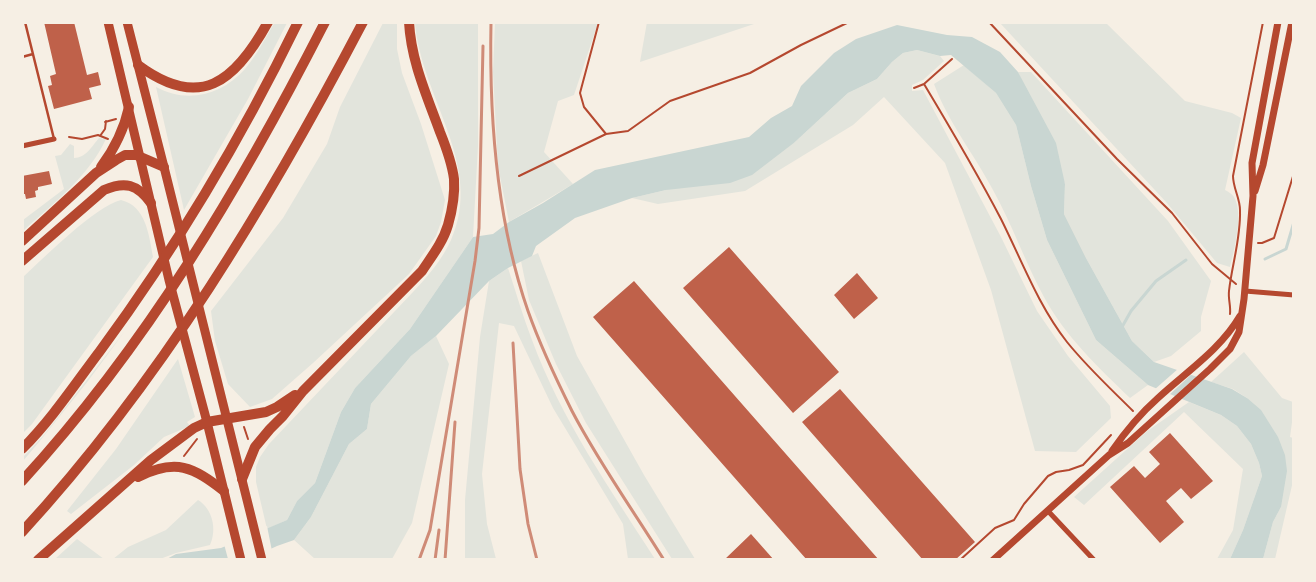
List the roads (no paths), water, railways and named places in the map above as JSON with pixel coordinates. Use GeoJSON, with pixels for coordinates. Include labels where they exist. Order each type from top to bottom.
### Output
{"type":"FeatureCollection","features":[{"type":"Feature","properties":{"kind":"highway"},"geometry":{"type":"LineString","coordinates":[[138,65],[173,86],[196,88],[208,86],[238,67],[250,52],[268,22]]}},
{"type":"Feature","properties":{"kind":"highway"},"geometry":{"type":"LineString","coordinates":[[22,449],[42,429],[125,317],[198,207],[265,90],[298,22]]}},
{"type":"Feature","properties":{"kind":"highway"},"geometry":{"type":"LineString","coordinates":[[22,481],[93,399],[132,346],[203,240],[280,108],[325,22]]}},
{"type":"Feature","properties":{"kind":"highway"},"geometry":{"type":"LineString","coordinates":[[22,532],[77,469],[122,411],[221,270],[269,193],[363,22]]}},
{"type":"Feature","properties":{"kind":"highway"},"geometry":{"type":"LineString","coordinates":[[242,478],[255,447],[283,416],[302,391],[422,271],[436,250],[448,225],[453,202],[454,180],[449,156],[416,66],[410,41],[409,22]]}},
{"type":"Feature","properties":{"kind":"highway"},"geometry":{"type":"LineString","coordinates":[[96,173],[118,140],[126,123],[129,107]]}},
{"type":"Feature","properties":{"kind":"highway"},"geometry":{"type":"LineString","coordinates":[[22,242],[96,173],[125,155],[136,155],[164,167]]}},
{"type":"Feature","properties":{"kind":"highway"},"geometry":{"type":"LineString","coordinates":[[22,261],[104,190],[125,184],[139,190],[151,203]]}},
{"type":"Feature","properties":{"kind":"highway"},"geometry":{"type":"LineString","coordinates":[[38,560],[151,460],[191,430],[207,422],[266,412],[302,391]]}},
{"type":"Feature","properties":{"kind":"highway"},"geometry":{"type":"LineString","coordinates":[[124,484],[155,469],[181,466],[200,473],[224,491]]}},
{"type":"Feature","properties":{"kind":"main road"},"geometry":{"type":"LineString","coordinates":[[108,22],[156,224],[241,560]]}},
{"type":"Feature","properties":{"kind":"main road"},"geometry":{"type":"LineString","coordinates":[[127,22],[262,560]]}},
{"type":"Feature","properties":{"kind":"street"},"geometry":{"type":"LineString","coordinates":[[994,560],[1109,455],[1128,443],[1210,370],[1230,349],[1239,332],[1245,291],[1253,196],[1252,163],[1278,22]]}},
{"type":"Feature","properties":{"kind":"street"},"geometry":{"type":"LineString","coordinates":[[1253,196],[1263,165],[1292,22]]}},
{"type":"Feature","properties":{"kind":"street"},"geometry":{"type":"LineString","coordinates":[[22,146],[54,139]]}},
{"type":"Feature","properties":{"kind":"street"},"geometry":{"type":"LineString","coordinates":[[1245,291],[1294,295]]}},
{"type":"Feature","properties":{"kind":"street"},"geometry":{"type":"LineString","coordinates":[[1109,455],[1122,436],[1156,399],[1223,340],[1242,311]]}},
{"type":"Feature","properties":{"kind":"street"},"geometry":{"type":"LineString","coordinates":[[1048,511],[1094,560]]}},
{"type":"Feature","properties":{"kind":"lane"},"geometry":{"type":"LineString","coordinates":[[25,22],[54,139]]}},
{"type":"Feature","properties":{"kind":"lane"},"geometry":{"type":"LineString","coordinates":[[22,57],[34,54]]}},
{"type":"Feature","properties":{"kind":"waterway"},"geometry":{"type":"LineString","coordinates":[[1265,259],[1286,249],[1294,222]]}},
{"type":"Feature","properties":{"kind":"waterway"},"geometry":{"type":"LineString","coordinates":[[1122,327],[1131,311],[1156,281],[1186,260]]}},
{"type":"Feature","properties":{"kind":"railway"},"geometry":{"type":"LineString","coordinates":[[491,22],[491,95],[497,168],[508,241],[528,311],[548,362],[582,430],[664,560]]}},
{"type":"Feature","properties":{"kind":"railway"},"geometry":{"type":"LineString","coordinates":[[419,560],[430,530],[475,261],[479,228],[483,46]]}},
{"type":"Feature","properties":{"kind":"railway"},"geometry":{"type":"LineString","coordinates":[[513,343],[520,469],[528,524],[537,560]]}},
{"type":"Feature","properties":{"kind":"railway"},"geometry":{"type":"LineString","coordinates":[[445,560],[455,422]]}},
{"type":"Feature","properties":{"kind":"railway"},"geometry":{"type":"LineString","coordinates":[[435,560],[439,530]]}}]}
